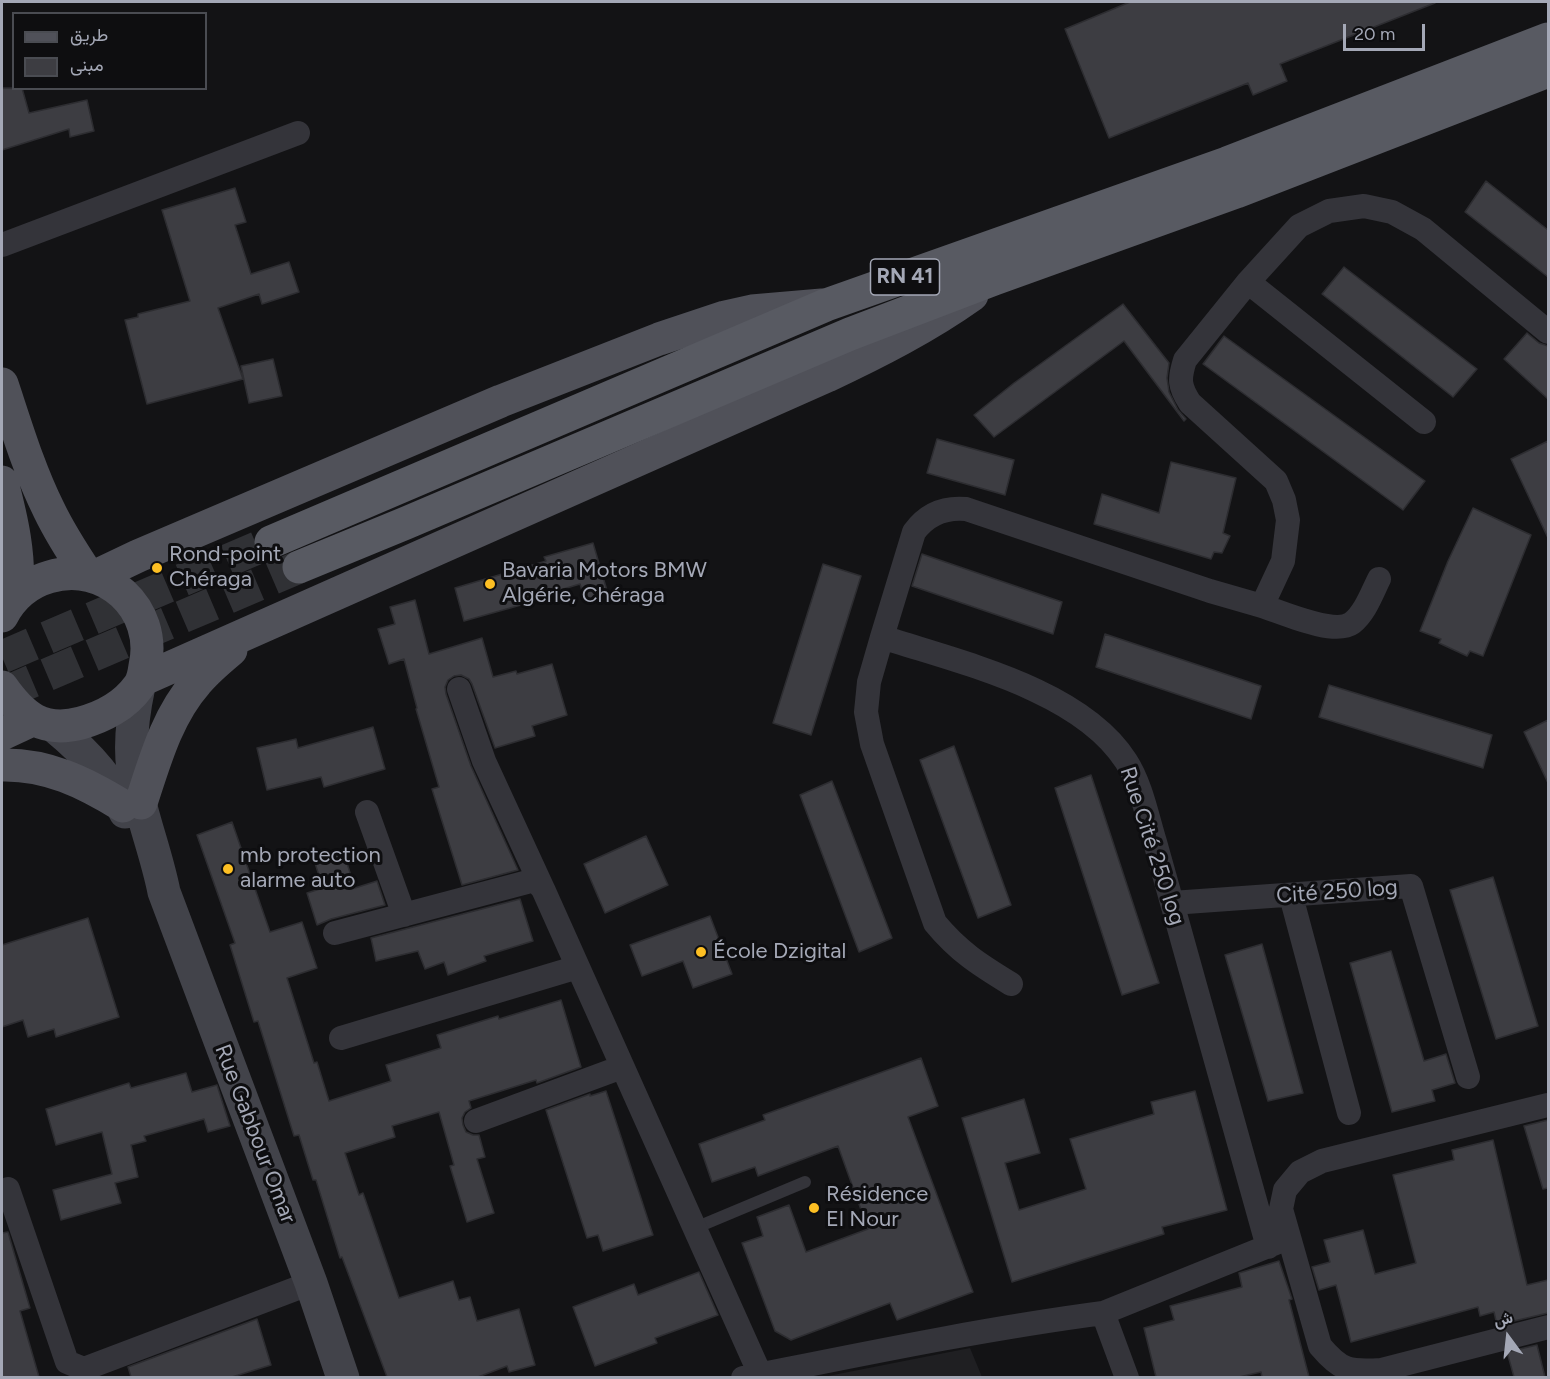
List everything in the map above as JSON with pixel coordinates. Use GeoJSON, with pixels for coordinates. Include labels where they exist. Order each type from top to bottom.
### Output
{"type":"FeatureCollection","features":[{"type":"Feature","properties":{"kind":"highway","name":"RN 41"},"geometry":{"type":"LineString","coordinates":[[271,542],[826,305],[1227,163],[1548,39]]}},
{"type":"Feature","properties":{"kind":"highway","name":"RN 41"},"geometry":{"type":"LineString","coordinates":[[299,567],[778,364],[994,279],[1236,192],[1548,71]]}},
{"type":"Feature","properties":{"kind":"main road"},"geometry":{"type":"LineString","coordinates":[[2,734],[44,723],[74,725],[93,720],[118,706],[141,683],[870,356],[920,329],[994,279]]}},
{"type":"Feature","properties":{"kind":"main road"},"geometry":{"type":"LineString","coordinates":[[91,575],[501,401],[659,339],[725,317],[752,311],[826,305]]}},
{"type":"Feature","properties":{"kind":"main road"},"geometry":{"type":"LineString","coordinates":[[2,384],[49,511],[69,547],[91,575]]}},
{"type":"Feature","properties":{"kind":"main road"},"geometry":{"type":"LineString","coordinates":[[2,482],[19,567],[9,605]]}},
{"type":"Feature","properties":{"kind":"main road"},"geometry":{"type":"LineString","coordinates":[[9,605],[29,585],[50,576],[72,573],[91,575],[118,588],[135,607],[145,630],[148,655],[141,683]]}},
{"type":"Feature","properties":{"kind":"main road"},"geometry":{"type":"LineString","coordinates":[[2,765],[22,765],[51,771],[132,804],[177,710],[195,683],[252,632]]}},
{"type":"Feature","properties":{"kind":"main road","name":"Rue Gabbour Omar"},"geometry":{"type":"LineString","coordinates":[[132,804],[131,742],[141,683]]}},
{"type":"Feature","properties":{"kind":"main road"},"geometry":{"type":"LineString","coordinates":[[2,687],[15,706],[44,723]]}},
{"type":"Feature","properties":{"kind":"main road","name":"Rue Gabbour Omar"},"geometry":{"type":"LineString","coordinates":[[44,723],[75,744],[132,804],[157,857],[164,892],[311,1283],[343,1377]]}},
{"type":"Feature","properties":{"kind":"street"},"geometry":{"type":"LineString","coordinates":[[2,244],[298,133]]}},
{"type":"Feature","properties":{"kind":"street"},"geometry":{"type":"LineString","coordinates":[[1262,606],[1283,561],[1288,520],[1284,500],[1276,481],[1190,403],[1182,390],[1180,375],[1185,360],[1248,282],[1299,226],[1329,211],[1364,206],[1392,212],[1423,229],[1548,332]]}},
{"type":"Feature","properties":{"kind":"street"},"geometry":{"type":"LineString","coordinates":[[1248,282],[1424,422]]}},
{"type":"Feature","properties":{"kind":"street"},"geometry":{"type":"LineString","coordinates":[[1011,984],[952,944],[935,923],[872,744],[866,712],[869,682],[914,532],[923,521],[937,512],[952,508],[966,509],[1210,591],[1325,626],[1344,627],[1352,624],[1360,615],[1379,579]]}},
{"type":"Feature","properties":{"kind":"street","name":"Rue Cité 250 log"},"geometry":{"type":"LineString","coordinates":[[882,637],[1012,679],[1087,721],[1111,741],[1127,762],[1141,796],[1278,1242]]}},
{"type":"Feature","properties":{"kind":"street"},"geometry":{"type":"LineString","coordinates":[[459,689],[484,761],[695,1228],[751,1376],[951,1337],[1103,1312],[1278,1242]]}},
{"type":"Feature","properties":{"kind":"street"},"geometry":{"type":"LineString","coordinates":[[367,812],[404,915]]}},
{"type":"Feature","properties":{"kind":"street"},"geometry":{"type":"LineString","coordinates":[[335,933],[535,880],[543,889]]}},
{"type":"Feature","properties":{"kind":"street","name":"Cité 250 log"},"geometry":{"type":"LineString","coordinates":[[1172,903],[1411,886],[1468,1077]]}},
{"type":"Feature","properties":{"kind":"street"},"geometry":{"type":"LineString","coordinates":[[1291,896],[1349,1113]]}},
{"type":"Feature","properties":{"kind":"street"},"geometry":{"type":"LineString","coordinates":[[341,1038],[578,967]]}},
{"type":"Feature","properties":{"kind":"street"},"geometry":{"type":"LineString","coordinates":[[476,1121],[622,1067]]}},
{"type":"Feature","properties":{"kind":"street"},"geometry":{"type":"LineString","coordinates":[[1548,1105],[1322,1161],[1300,1172],[1285,1190],[1278,1242],[1320,1346],[1335,1364],[1356,1371],[1421,1369],[1548,1327]]}},
{"type":"Feature","properties":{"kind":"street"},"geometry":{"type":"LineString","coordinates":[[8,1189],[67,1362],[84,1369],[311,1283]]}},
{"type":"Feature","properties":{"kind":"street"},"geometry":{"type":"LineString","coordinates":[[1103,1312],[1127,1377]]}},
{"type":"Feature","properties":{"kind":"lane"},"geometry":{"type":"LineString","coordinates":[[695,1228],[805,1182]]}},
{"type":"Feature","properties":{"kind":"shaded area"},"geometry":{"type":"Polygon","coordinates":[[[970,1348],[982,1377],[823,1377],[970,1348]]]}},
{"type":"Feature","properties":{"kind":"building"},"geometry":{"type":"Polygon","coordinates":[[[1130,2],[1435,3],[1280,64],[1287,81],[1253,95],[1248,83],[1109,138],[1065,29],[1130,2]]]}},
{"type":"Feature","properties":{"kind":"building"},"geometry":{"type":"Polygon","coordinates":[[[2,88],[23,90],[29,113],[87,100],[94,131],[70,137],[69,129],[2,150],[2,88]]]}},
{"type":"Feature","properties":{"kind":"building"},"geometry":{"type":"Polygon","coordinates":[[[1486,181],[1548,230],[1548,277],[1465,212],[1486,181]]]}},
{"type":"Feature","properties":{"kind":"building"},"geometry":{"type":"Polygon","coordinates":[[[235,188],[246,222],[235,225],[251,274],[289,262],[299,292],[262,304],[259,294],[218,308],[243,379],[147,404],[125,320],[138,317],[138,314],[190,301],[162,210],[235,188]]]}},
{"type":"Feature","properties":{"kind":"building"},"geometry":{"type":"Polygon","coordinates":[[[1344,267],[1477,369],[1453,397],[1322,294],[1344,267]]]}},
{"type":"Feature","properties":{"kind":"building"},"geometry":{"type":"Polygon","coordinates":[[[1123,304],[1169,363],[1167,378],[1169,392],[1178,410],[1186,419],[1184,421],[1124,341],[994,437],[974,415],[1014,383],[1123,304]]]}},
{"type":"Feature","properties":{"kind":"building"},"geometry":{"type":"Polygon","coordinates":[[[1527,333],[1539,343],[1548,346],[1548,399],[1504,359],[1527,333]]]}},
{"type":"Feature","properties":{"kind":"building"},"geometry":{"type":"Polygon","coordinates":[[[1224,336],[1425,481],[1403,510],[1203,364],[1224,336]]]}},
{"type":"Feature","properties":{"kind":"building"},"geometry":{"type":"Polygon","coordinates":[[[273,359],[282,396],[249,403],[241,366],[273,359]]]}},
{"type":"Feature","properties":{"kind":"building"},"geometry":{"type":"Polygon","coordinates":[[[937,439],[1014,460],[1005,495],[927,473],[937,439]]]}},
{"type":"Feature","properties":{"kind":"building"},"geometry":{"type":"Polygon","coordinates":[[[1548,441],[1548,538],[1511,459],[1548,441]]]}},
{"type":"Feature","properties":{"kind":"building"},"geometry":{"type":"Polygon","coordinates":[[[1171,462],[1236,478],[1223,533],[1230,536],[1222,553],[1214,552],[1211,559],[1094,524],[1102,494],[1159,513],[1171,462]]]}},
{"type":"Feature","properties":{"kind":"building"},"geometry":{"type":"Polygon","coordinates":[[[1473,508],[1531,535],[1483,656],[1470,651],[1467,656],[1439,643],[1441,639],[1420,631],[1448,561],[1473,508]]]}},
{"type":"Feature","properties":{"kind":"building"},"geometry":{"type":"Polygon","coordinates":[[[593,543],[608,594],[585,601],[580,584],[527,600],[528,603],[464,621],[455,588],[546,561],[544,557],[593,543]]]}},
{"type":"Feature","properties":{"kind":"building"},"geometry":{"type":"Polygon","coordinates":[[[922,554],[1062,602],[1053,634],[912,586],[922,554]]]}},
{"type":"Feature","properties":{"kind":"building"},"geometry":{"type":"Polygon","coordinates":[[[823,564],[861,576],[811,735],[773,723],[823,564]]]}},
{"type":"Feature","properties":{"kind":"building"},"geometry":{"type":"Polygon","coordinates":[[[415,600],[429,654],[482,638],[493,677],[516,671],[517,674],[552,664],[567,715],[532,726],[535,736],[495,748],[469,679],[461,675],[454,676],[448,680],[445,687],[471,766],[518,870],[462,885],[432,789],[439,787],[404,659],[389,664],[378,629],[395,624],[390,607],[415,600]]]}},
{"type":"Feature","properties":{"kind":"building"},"geometry":{"type":"Polygon","coordinates":[[[1105,634],[1261,686],[1251,719],[1096,667],[1105,634]]]}},
{"type":"Feature","properties":{"kind":"building"},"geometry":{"type":"Polygon","coordinates":[[[1329,685],[1492,735],[1483,768],[1319,717],[1329,685]]]}},
{"type":"Feature","properties":{"kind":"building"},"geometry":{"type":"Polygon","coordinates":[[[1548,720],[1548,783],[1524,732],[1548,720]]]}},
{"type":"Feature","properties":{"kind":"building"},"geometry":{"type":"Polygon","coordinates":[[[373,727],[385,769],[324,787],[321,777],[267,790],[257,748],[296,739],[298,748],[373,727]]]}},
{"type":"Feature","properties":{"kind":"building"},"geometry":{"type":"Polygon","coordinates":[[[954,746],[1011,905],[978,918],[920,760],[954,746]]]}},
{"type":"Feature","properties":{"kind":"building"},"geometry":{"type":"Polygon","coordinates":[[[1091,775],[1159,983],[1122,995],[1055,788],[1091,775]]]}},
{"type":"Feature","properties":{"kind":"building"},"geometry":{"type":"Polygon","coordinates":[[[832,781],[892,938],[859,952],[800,795],[832,781]]]}},
{"type":"Feature","properties":{"kind":"building"},"geometry":{"type":"Polygon","coordinates":[[[232,822],[270,932],[302,922],[317,968],[287,978],[314,1063],[317,1062],[329,1101],[391,1081],[386,1065],[441,1048],[437,1035],[561,1000],[581,1067],[537,1083],[536,1080],[469,1101],[471,1108],[462,1118],[466,1132],[479,1135],[485,1157],[477,1159],[494,1213],[467,1222],[450,1166],[454,1165],[439,1112],[392,1126],[395,1137],[345,1153],[359,1195],[363,1193],[399,1298],[453,1281],[459,1300],[470,1297],[477,1321],[519,1309],[535,1365],[509,1372],[507,1366],[478,1377],[387,1377],[342,1257],[340,1258],[316,1180],[313,1180],[299,1135],[294,1136],[258,1021],[254,1022],[230,945],[235,943],[197,835],[232,822]]]}},
{"type":"Feature","properties":{"kind":"building"},"geometry":{"type":"Polygon","coordinates":[[[646,836],[668,885],[605,913],[584,864],[646,836]]]}},
{"type":"Feature","properties":{"kind":"building"},"geometry":{"type":"Polygon","coordinates":[[[343,851],[355,888],[377,881],[385,905],[331,919],[317,925],[307,893],[323,888],[314,860],[343,851]]]}},
{"type":"Feature","properties":{"kind":"building"},"geometry":{"type":"Polygon","coordinates":[[[1493,877],[1538,1026],[1496,1039],[1450,890],[1493,877]]]}},
{"type":"Feature","properties":{"kind":"building"},"geometry":{"type":"Polygon","coordinates":[[[520,899],[533,941],[484,956],[486,961],[448,975],[444,962],[425,969],[418,951],[376,961],[371,938],[520,899]]]}},
{"type":"Feature","properties":{"kind":"building","name":"École Dzigital"},"geometry":{"type":"Polygon","coordinates":[[[710,916],[732,974],[693,988],[683,961],[642,976],[630,945],[710,916]]]}},
{"type":"Feature","properties":{"kind":"building"},"geometry":{"type":"Polygon","coordinates":[[[88,918],[119,1017],[56,1037],[54,1029],[28,1037],[23,1020],[2,1027],[2,945],[88,918]]]}},
{"type":"Feature","properties":{"kind":"building"},"geometry":{"type":"Polygon","coordinates":[[[1262,944],[1303,1093],[1268,1101],[1225,955],[1262,944]]]}},
{"type":"Feature","properties":{"kind":"building"},"geometry":{"type":"Polygon","coordinates":[[[1391,951],[1424,1061],[1446,1054],[1455,1083],[1432,1090],[1435,1101],[1392,1112],[1350,963],[1391,951]]]}},
{"type":"Feature","properties":{"kind":"building"},"geometry":{"type":"Polygon","coordinates":[[[921,1058],[938,1106],[908,1117],[973,1292],[897,1320],[890,1303],[791,1340],[775,1331],[742,1243],[763,1236],[757,1217],[789,1205],[806,1252],[868,1229],[838,1146],[758,1176],[755,1167],[712,1182],[699,1144],[765,1120],[763,1115],[921,1058]]]}},
{"type":"Feature","properties":{"kind":"building"},"geometry":{"type":"Polygon","coordinates":[[[186,1073],[192,1092],[217,1085],[230,1126],[208,1132],[204,1119],[144,1136],[146,1141],[131,1145],[138,1177],[115,1183],[121,1203],[61,1220],[53,1190],[112,1174],[102,1132],[56,1145],[46,1109],[129,1083],[131,1088],[186,1073]]]}},
{"type":"Feature","properties":{"kind":"building"},"geometry":{"type":"Polygon","coordinates":[[[606,1091],[653,1235],[603,1251],[598,1235],[587,1238],[546,1110],[590,1094],[590,1096],[606,1091]]]}},
{"type":"Feature","properties":{"kind":"building"},"geometry":{"type":"Polygon","coordinates":[[[1195,1091],[1227,1210],[1162,1227],[1164,1234],[1012,1282],[962,1118],[1024,1099],[1040,1153],[1005,1163],[1019,1210],[1086,1189],[1070,1139],[1154,1114],[1151,1102],[1195,1091]]]}},
{"type":"Feature","properties":{"kind":"building"},"geometry":{"type":"Polygon","coordinates":[[[1548,1120],[1548,1188],[1543,1189],[1524,1126],[1548,1120]]]}},
{"type":"Feature","properties":{"kind":"building"},"geometry":{"type":"Polygon","coordinates":[[[1493,1140],[1527,1285],[1548,1280],[1548,1313],[1497,1325],[1494,1312],[1480,1316],[1478,1307],[1351,1342],[1336,1285],[1319,1290],[1312,1267],[1330,1262],[1324,1240],[1363,1230],[1375,1274],[1416,1263],[1393,1175],[1454,1160],[1452,1150],[1493,1140]]]}},
{"type":"Feature","properties":{"kind":"building"},"geometry":{"type":"Polygon","coordinates":[[[8,1232],[30,1308],[20,1311],[39,1377],[2,1377],[2,1233],[8,1232]]]}},
{"type":"Feature","properties":{"kind":"building"},"geometry":{"type":"Polygon","coordinates":[[[1279,1261],[1292,1299],[1289,1300],[1309,1377],[1262,1377],[1261,1372],[1239,1377],[1156,1377],[1144,1328],[1174,1320],[1170,1306],[1242,1287],[1239,1273],[1279,1261]]]}},
{"type":"Feature","properties":{"kind":"building"},"geometry":{"type":"Polygon","coordinates":[[[699,1272],[718,1315],[655,1338],[657,1343],[595,1366],[573,1307],[634,1284],[638,1295],[699,1272]]]}},
{"type":"Feature","properties":{"kind":"building"},"geometry":{"type":"Polygon","coordinates":[[[257,1319],[271,1365],[232,1377],[131,1377],[128,1367],[257,1319]]]}},
{"type":"Feature","properties":{"kind":"building"},"geometry":{"type":"Polygon","coordinates":[[[1537,1345],[1545,1377],[1514,1377],[1507,1352],[1537,1345]]]}},
{"type":"Feature","properties":{"kind":"tunnel"},"geometry":{"type":"LineString","coordinates":[[2,657],[271,542]]}},
{"type":"Feature","properties":{"kind":"tunnel"},"geometry":{"type":"LineString","coordinates":[[2,694],[299,567]]}},
{"type":"Feature","properties":{"kind":"place","name":"Rond-point Chéraga"},"geometry":{"type":"Point","coordinates":[157,568]}},
{"type":"Feature","properties":{"kind":"place","name":"Bavaria Motors BMW Algérie, Chéraga"},"geometry":{"type":"Point","coordinates":[490,584]}},
{"type":"Feature","properties":{"kind":"place","name":"mb protection alarme auto"},"geometry":{"type":"Point","coordinates":[228,869]}},
{"type":"Feature","properties":{"kind":"place","name":"École Dzigital"},"geometry":{"type":"Point","coordinates":[701,952]}},
{"type":"Feature","properties":{"kind":"place","name":"Résidence El Nour"},"geometry":{"type":"Point","coordinates":[814,1208]}}]}
